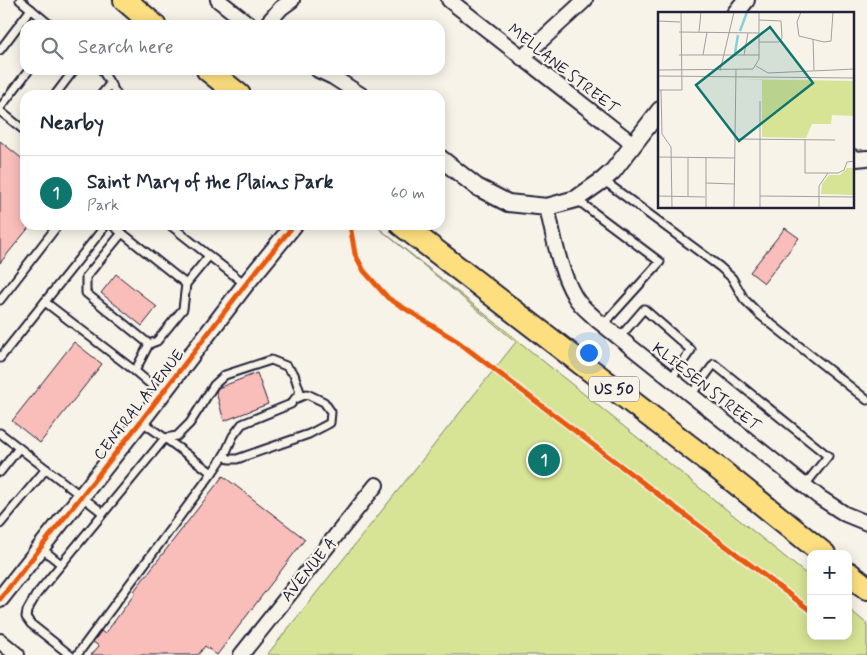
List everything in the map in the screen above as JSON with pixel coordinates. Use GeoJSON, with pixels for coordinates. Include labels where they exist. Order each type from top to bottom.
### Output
{"type":"FeatureCollection","features":[{"type":"Feature","properties":{"kind":"highway"},"geometry":{"type":"LineString","coordinates":[[124,0],[148,20]]}},
{"type":"Feature","properties":{"kind":"highway"},"geometry":{"type":"LineString","coordinates":[[214,75],[233,90]]}},
{"type":"Feature","properties":{"kind":"highway","name":"US 50"},"geometry":{"type":"LineString","coordinates":[[408,230],[720,470],[819,550]]}},
{"type":"Feature","properties":{"kind":"highway"},"geometry":{"type":"LineString","coordinates":[[852,576],[867,588]]}},
{"type":"Feature","properties":{"kind":"street"},"geometry":{"type":"LineString","coordinates":[[218,0],[244,20]]}},
{"type":"Feature","properties":{"kind":"street"},"geometry":{"type":"LineString","coordinates":[[270,20],[281,8],[292,0]]}},
{"type":"Feature","properties":{"kind":"street","name":"MELLANE STREET"},"geometry":{"type":"LineString","coordinates":[[449,0],[633,144]]}},
{"type":"Feature","properties":{"kind":"street"},"geometry":{"type":"LineString","coordinates":[[522,58],[585,0]]}},
{"type":"Feature","properties":{"kind":"street"},"geometry":{"type":"LineString","coordinates":[[737,12],[746,0]]}},
{"type":"Feature","properties":{"kind":"street"},"geometry":{"type":"LineString","coordinates":[[329,75],[353,90]]}},
{"type":"Feature","properties":{"kind":"street"},"geometry":{"type":"LineString","coordinates":[[445,162],[477,187],[508,203],[547,207],[576,199],[603,180],[613,171],[658,113]]}},
{"type":"Feature","properties":{"kind":"street"},"geometry":{"type":"LineString","coordinates":[[854,158],[867,158]]}},
{"type":"Feature","properties":{"kind":"street","name":"KLIESEN STREET"},"geometry":{"type":"LineString","coordinates":[[547,207],[556,248],[567,281],[576,299],[603,325],[670,380],[819,497],[845,514],[867,523]]}},
{"type":"Feature","properties":{"kind":"street","name":"CENTRAL AVENUE"},"geometry":{"type":"LineString","coordinates":[[0,599],[142,421],[245,285],[290,230]]}},
{"type":"Feature","properties":{"kind":"street","name":"AVENUE A"},"geometry":{"type":"LineString","coordinates":[[240,655],[376,484]]}},
{"type":"Feature","properties":{"kind":"street"},"geometry":{"type":"LineString","coordinates":[[0,641],[17,655]]}},
{"type":"Feature","properties":{"kind":"lane"},"geometry":{"type":"LineString","coordinates":[[20,0],[44,20]]}},
{"type":"Feature","properties":{"kind":"lane"},"geometry":{"type":"LineString","coordinates":[[23,20],[31,9]]}},
{"type":"Feature","properties":{"kind":"lane"},"geometry":{"type":"LineString","coordinates":[[0,50],[20,24]]}},
{"type":"Feature","properties":{"kind":"lane"},"geometry":{"type":"LineString","coordinates":[[20,127],[0,109],[25,75]]}},
{"type":"Feature","properties":{"kind":"lane"},"geometry":{"type":"LineString","coordinates":[[59,90],[70,75]]}},
{"type":"Feature","properties":{"kind":"lane"},"geometry":{"type":"LineString","coordinates":[[105,75],[114,90]]}},
{"type":"Feature","properties":{"kind":"lane"},"geometry":{"type":"LineString","coordinates":[[105,90],[110,84]]}},
{"type":"Feature","properties":{"kind":"lane"},"geometry":{"type":"LineString","coordinates":[[603,180],[720,266],[732,278],[744,299],[760,315],[867,400]]}},
{"type":"Feature","properties":{"kind":"lane"},"geometry":{"type":"LineString","coordinates":[[576,199],[660,262],[603,325]]}},
{"type":"Feature","properties":{"kind":"lane"},"geometry":{"type":"LineString","coordinates":[[0,300],[54,230]]}},
{"type":"Feature","properties":{"kind":"lane"},"geometry":{"type":"LineString","coordinates":[[0,358],[102,230]]}},
{"type":"Feature","properties":{"kind":"lane"},"geometry":{"type":"LineString","coordinates":[[118,230],[186,284]]}},
{"type":"Feature","properties":{"kind":"lane"},"geometry":{"type":"LineString","coordinates":[[176,230],[245,285]]}},
{"type":"Feature","properties":{"kind":"lane"},"geometry":{"type":"LineString","coordinates":[[122,233],[86,277],[86,293],[148,344]]}},
{"type":"Feature","properties":{"kind":"lane"},"geometry":{"type":"LineString","coordinates":[[134,371],[148,344],[157,341],[183,308],[186,284],[209,256]]}},
{"type":"Feature","properties":{"kind":"lane"},"geometry":{"type":"LineString","coordinates":[[45,302],[162,394]]}},
{"type":"Feature","properties":{"kind":"lane"},"geometry":{"type":"LineString","coordinates":[[619,338],[644,309],[692,350],[670,380]]}},
{"type":"Feature","properties":{"kind":"lane"},"geometry":{"type":"LineString","coordinates":[[70,655],[31,624],[26,617],[27,611],[36,595],[165,438],[177,436],[190,423],[209,391],[225,375],[270,360],[286,366],[294,374],[300,392],[291,404],[242,424],[232,436],[224,455],[212,473],[78,655]]}},
{"type":"Feature","properties":{"kind":"lane"},"geometry":{"type":"LineString","coordinates":[[690,396],[714,364],[828,456],[805,485]]}},
{"type":"Feature","properties":{"kind":"lane"},"geometry":{"type":"LineString","coordinates":[[224,455],[229,459],[237,459],[309,434],[330,423],[331,412],[324,402],[307,394],[294,399]]}},
{"type":"Feature","properties":{"kind":"lane"},"geometry":{"type":"LineString","coordinates":[[142,421],[212,473]]}},
{"type":"Feature","properties":{"kind":"lane"},"geometry":{"type":"LineString","coordinates":[[0,433],[103,513]]}},
{"type":"Feature","properties":{"kind":"lane"},"geometry":{"type":"LineString","coordinates":[[0,472],[19,448]]}},
{"type":"Feature","properties":{"kind":"lane"},"geometry":{"type":"LineString","coordinates":[[0,524],[46,469]]}},
{"type":"Feature","properties":{"kind":"lane"},"geometry":{"type":"LineString","coordinates":[[41,547],[61,564]]}},
{"type":"Feature","properties":{"kind":"green space"},"geometry":{"type":"Polygon","coordinates":[[[381,230],[807,575],[807,640],[852,640],[852,611],[867,624],[867,655],[267,655],[516,342],[381,230]]]}},
{"type":"Feature","properties":{"kind":"building"},"geometry":{"type":"Polygon","coordinates":[[[0,141],[20,157],[20,230],[27,230],[0,263],[0,141]]]}},
{"type":"Feature","properties":{"kind":"building"},"geometry":{"type":"Polygon","coordinates":[[[785,228],[799,238],[764,283],[750,272],[785,228]]]}},
{"type":"Feature","properties":{"kind":"building"},"geometry":{"type":"Polygon","coordinates":[[[116,274],[157,307],[142,326],[101,293],[116,274]]]}},
{"type":"Feature","properties":{"kind":"building"},"geometry":{"type":"Polygon","coordinates":[[[74,342],[102,364],[40,443],[12,421],[74,342]]]}},
{"type":"Feature","properties":{"kind":"building"},"geometry":{"type":"Polygon","coordinates":[[[257,373],[268,404],[224,421],[216,392],[218,388],[257,373]]]}},
{"type":"Feature","properties":{"kind":"building"},"geometry":{"type":"Polygon","coordinates":[[[223,476],[305,539],[217,655],[205,646],[198,655],[91,655],[99,646],[93,642],[101,631],[105,634],[136,592],[134,591],[223,476]]]}},
{"type":"Feature","properties":{"kind":"cycle path"},"geometry":{"type":"LineString","coordinates":[[0,599],[290,230]]}},
{"type":"Feature","properties":{"kind":"cycle path"},"geometry":{"type":"LineString","coordinates":[[351,230],[355,254],[364,271],[388,298],[457,341],[807,608]]}},
{"type":"Feature","properties":{"kind":"place","name":"Saint Mary of the Plains Park"},"geometry":{"type":"Point","coordinates":[544,460]}}]}
